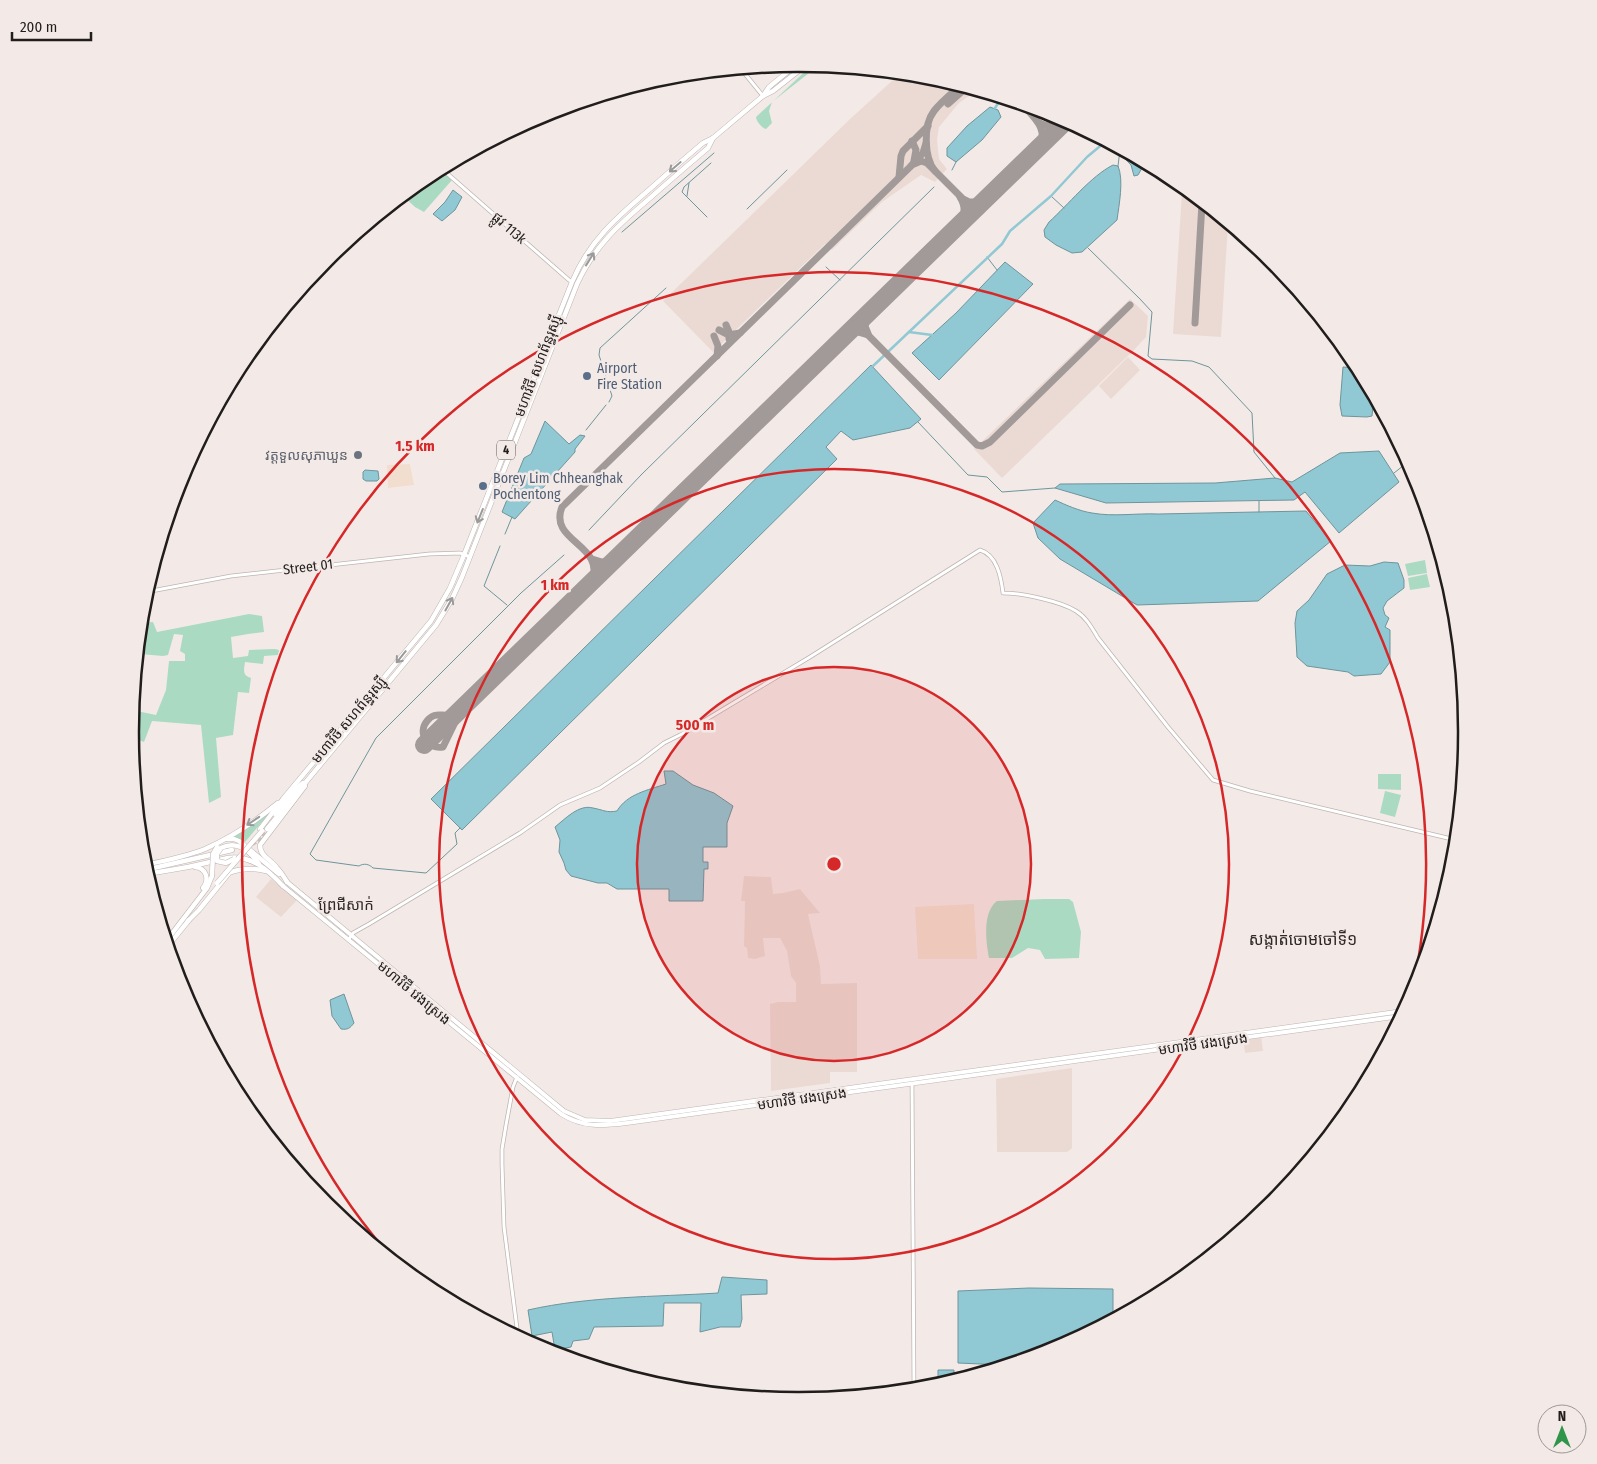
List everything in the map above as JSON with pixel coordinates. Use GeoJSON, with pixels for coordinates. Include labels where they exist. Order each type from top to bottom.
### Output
{"type":"FeatureCollection","features":[{"type":"Feature","properties":{"kind":"highway","name":"មហាវិថី សហព័ន្ធរុស្ស៊ី"},"geometry":{"type":"LineString","coordinates":[[763,96],[773,92],[796,72]]}},
{"type":"Feature","properties":{"kind":"highway","name":"មហាវិថី សហព័ន្ធរុស្ស៊ី"},"geometry":{"type":"LineString","coordinates":[[283,799],[431,621],[450,588],[572,282],[586,254],[613,222],[703,143],[713,138],[763,96],[769,87],[786,73]]}},
{"type":"Feature","properties":{"kind":"highway","name":"មហាវិថី សហព័ន្ធរុស្ស៊ី"},"geometry":{"type":"LineString","coordinates":[[309,778],[436,625],[456,592],[577,284],[592,257],[613,230],[708,148],[713,138]]}},
{"type":"Feature","properties":{"kind":"highway"},"geometry":{"type":"LineString","coordinates":[[268,829],[309,778]]}},
{"type":"Feature","properties":{"kind":"highway"},"geometry":{"type":"LineString","coordinates":[[172,939],[216,883],[298,787],[309,778]]}},
{"type":"Feature","properties":{"kind":"highway"},"geometry":{"type":"LineString","coordinates":[[285,884],[276,866],[260,849],[260,845],[303,790],[309,778]]}},
{"type":"Feature","properties":{"kind":"highway"},"geometry":{"type":"LineString","coordinates":[[216,883],[234,859],[261,830],[283,799]]}},
{"type":"Feature","properties":{"kind":"highway"},"geometry":{"type":"LineString","coordinates":[[186,920],[207,888],[212,876],[213,854],[220,845],[283,799]]}},
{"type":"Feature","properties":{"kind":"highway"},"geometry":{"type":"LineString","coordinates":[[152,863],[228,842],[243,843],[274,868],[285,884]]}},
{"type":"Feature","properties":{"kind":"highway"},"geometry":{"type":"LineString","coordinates":[[220,845],[238,846],[254,857],[285,884]]}},
{"type":"Feature","properties":{"kind":"highway"},"geometry":{"type":"LineString","coordinates":[[220,845],[217,854],[218,860],[226,864],[234,859]]}},
{"type":"Feature","properties":{"kind":"highway"},"geometry":{"type":"LineString","coordinates":[[154,870],[232,850]]}},
{"type":"Feature","properties":{"kind":"highway"},"geometry":{"type":"LineString","coordinates":[[154,873],[234,857],[244,858],[260,864]]}},
{"type":"Feature","properties":{"kind":"highway"},"geometry":{"type":"LineString","coordinates":[[186,920],[191,904],[207,880],[206,873],[202,869],[188,867]]}},
{"type":"Feature","properties":{"kind":"highway"},"geometry":{"type":"LineString","coordinates":[[186,920],[199,910],[229,873],[255,869],[271,873]]}},
{"type":"Feature","properties":{"kind":"highway"},"geometry":{"type":"LineString","coordinates":[[171,936],[178,930]]}},
{"type":"Feature","properties":{"kind":"main road","name":"មហាវិថី វេងស្រេង"},"geometry":{"type":"LineString","coordinates":[[285,884],[518,1076],[564,1111],[585,1120],[600,1122],[818,1094],[1395,1012]]}},
{"type":"Feature","properties":{"kind":"main road","name":"មហាវិថី វេងស្រេង"},"geometry":{"type":"LineString","coordinates":[[818,1094],[912,1084],[1393,1017]]}},
{"type":"Feature","properties":{"kind":"street"},"geometry":{"type":"LineString","coordinates":[[746,75],[763,96]]}},
{"type":"Feature","properties":{"kind":"street","name":"ផ្លូវ 113k"},"geometry":{"type":"LineString","coordinates":[[448,174],[572,282],[577,284]]}},
{"type":"Feature","properties":{"kind":"street"},"geometry":{"type":"LineString","coordinates":[[350,937],[560,806],[600,788],[664,743],[810,657],[980,550],[986,553],[996,565],[1003,593],[1020,594],[1060,604],[1076,611],[1089,622],[1098,638],[1168,727],[1213,780],[1250,791],[1449,838]]}},
{"type":"Feature","properties":{"kind":"street","name":"Street 01"},"geometry":{"type":"LineString","coordinates":[[155,590],[255,573],[429,554],[460,553],[470,557]]}},
{"type":"Feature","properties":{"kind":"street"},"geometry":{"type":"LineString","coordinates":[[517,1328],[504,1227],[502,1149],[513,1086],[518,1076]]}},
{"type":"Feature","properties":{"kind":"street"},"geometry":{"type":"LineString","coordinates":[[912,1084],[914,1381]]}},
{"type":"Feature","properties":{"kind":"shaded area"},"geometry":{"type":"Polygon","coordinates":[[[893,80],[927,85],[970,95],[959,103],[939,127],[937,140],[939,159],[947,169],[935,182],[921,175],[882,202],[832,250],[825,244],[713,352],[663,301],[850,119],[893,80]]]}},
{"type":"Feature","properties":{"kind":"shaded area"},"geometry":{"type":"Polygon","coordinates":[[[1182,196],[1228,232],[1221,337],[1173,334],[1182,196]]]}},
{"type":"Feature","properties":{"kind":"shaded area"},"geometry":{"type":"Polygon","coordinates":[[[1130,299],[1148,316],[1146,337],[1002,478],[974,449],[1130,299]]]}},
{"type":"Feature","properties":{"kind":"shaded area"},"geometry":{"type":"Polygon","coordinates":[[[1128,357],[1140,370],[1111,399],[1099,386],[1128,357]]]}},
{"type":"Feature","properties":{"kind":"shaded area"},"geometry":{"type":"Polygon","coordinates":[[[410,464],[414,485],[388,488],[387,465],[410,464]]]}},
{"type":"Feature","properties":{"kind":"shaded area"},"geometry":{"type":"Polygon","coordinates":[[[744,876],[771,877],[773,894],[800,889],[820,913],[808,914],[820,966],[821,984],[857,983],[857,1072],[830,1072],[830,1083],[771,1091],[770,1004],[796,1002],[796,983],[791,976],[787,951],[780,938],[763,938],[765,956],[755,959],[748,958],[747,948],[744,946],[745,901],[741,901],[744,876]]]}},
{"type":"Feature","properties":{"kind":"shaded area"},"geometry":{"type":"Polygon","coordinates":[[[271,879],[297,900],[281,917],[256,897],[271,879]]]}},
{"type":"Feature","properties":{"kind":"shaded area"},"geometry":{"type":"Polygon","coordinates":[[[974,904],[977,959],[918,959],[915,907],[974,904]]]}},
{"type":"Feature","properties":{"kind":"shaded area"},"geometry":{"type":"Polygon","coordinates":[[[1261,1035],[1263,1051],[1245,1053],[1243,1037],[1261,1035]]]}},
{"type":"Feature","properties":{"kind":"shaded area"},"geometry":{"type":"Polygon","coordinates":[[[1072,1068],[1072,1148],[1067,1152],[997,1152],[996,1079],[1072,1068]]]}},
{"type":"Feature","properties":{"kind":"green space"},"geometry":{"type":"Polygon","coordinates":[[[804,72],[810,73],[773,101],[804,72]]]}},
{"type":"Feature","properties":{"kind":"green space"},"geometry":{"type":"Polygon","coordinates":[[[772,102],[769,111],[772,123],[766,129],[756,117],[772,102]]]}},
{"type":"Feature","properties":{"kind":"green space"},"geometry":{"type":"Polygon","coordinates":[[[446,175],[452,180],[424,212],[408,201],[446,175]]]}},
{"type":"Feature","properties":{"kind":"green space"},"geometry":{"type":"Polygon","coordinates":[[[1425,560],[1427,573],[1408,576],[1405,564],[1425,560]]]}},
{"type":"Feature","properties":{"kind":"green space"},"geometry":{"type":"Polygon","coordinates":[[[1427,574],[1430,587],[1410,590],[1408,578],[1427,574]]]}},
{"type":"Feature","properties":{"kind":"green space"},"geometry":{"type":"Polygon","coordinates":[[[249,614],[262,616],[264,632],[231,637],[233,658],[248,656],[249,650],[279,650],[278,655],[264,656],[263,664],[245,662],[245,674],[251,678],[249,693],[238,692],[233,735],[216,738],[221,797],[209,803],[201,725],[152,721],[144,742],[139,740],[139,712],[156,715],[166,690],[169,661],[185,661],[185,654],[180,651],[183,635],[174,634],[168,655],[144,654],[149,622],[153,622],[157,632],[249,614]]]}},
{"type":"Feature","properties":{"kind":"green space"},"geometry":{"type":"Polygon","coordinates":[[[1378,774],[1401,774],[1401,790],[1378,789],[1378,774]]]}},
{"type":"Feature","properties":{"kind":"green space"},"geometry":{"type":"Polygon","coordinates":[[[1385,791],[1401,795],[1395,817],[1380,813],[1385,791]]]}},
{"type":"Feature","properties":{"kind":"green space"},"geometry":{"type":"Polygon","coordinates":[[[272,810],[245,842],[232,837],[272,810]]]}},
{"type":"Feature","properties":{"kind":"green space"},"geometry":{"type":"Polygon","coordinates":[[[1069,899],[1073,902],[1081,932],[1079,958],[1045,959],[1040,950],[1028,948],[1012,958],[989,958],[986,928],[992,906],[997,901],[1069,899]]]}},
{"type":"Feature","properties":{"kind":"water"},"geometry":{"type":"Polygon","coordinates":[[[990,107],[998,110],[1001,117],[982,140],[956,162],[947,156],[947,148],[967,126],[990,107]]]}},
{"type":"Feature","properties":{"kind":"water"},"geometry":{"type":"Polygon","coordinates":[[[1126,160],[1141,169],[1138,175],[1134,176],[1131,165],[1126,160]]]}},
{"type":"Feature","properties":{"kind":"water"},"geometry":{"type":"Polygon","coordinates":[[[1113,165],[1118,166],[1121,178],[1117,220],[1082,252],[1072,253],[1045,237],[1044,230],[1049,222],[1088,183],[1113,165]]]}},
{"type":"Feature","properties":{"kind":"water"},"geometry":{"type":"Polygon","coordinates":[[[453,190],[462,197],[455,210],[442,221],[433,214],[445,202],[453,190]]]}},
{"type":"Feature","properties":{"kind":"water"},"geometry":{"type":"Polygon","coordinates":[[[1005,262],[1033,284],[939,380],[912,353],[956,313],[1005,262]]]}},
{"type":"Feature","properties":{"kind":"water"},"geometry":{"type":"Polygon","coordinates":[[[871,365],[921,419],[910,428],[853,440],[841,431],[826,447],[837,459],[462,830],[431,799],[871,365]]]}},
{"type":"Feature","properties":{"kind":"water"},"geometry":{"type":"Polygon","coordinates":[[[1343,367],[1348,367],[1373,408],[1372,416],[1342,416],[1340,405],[1343,367]]]}},
{"type":"Feature","properties":{"kind":"water"},"geometry":{"type":"Polygon","coordinates":[[[545,421],[569,444],[580,435],[585,436],[575,449],[575,452],[515,519],[502,512],[524,458],[531,454],[545,421]]]}},
{"type":"Feature","properties":{"kind":"water"},"geometry":{"type":"Polygon","coordinates":[[[1379,451],[1399,482],[1339,533],[1305,492],[1294,500],[1106,503],[1055,488],[1060,484],[1215,483],[1275,478],[1292,482],[1340,453],[1379,451]]]}},
{"type":"Feature","properties":{"kind":"water"},"geometry":{"type":"Polygon","coordinates":[[[365,470],[378,471],[379,479],[377,481],[366,481],[363,479],[363,472],[365,470]]]}},
{"type":"Feature","properties":{"kind":"water"},"geometry":{"type":"Polygon","coordinates":[[[1055,500],[1082,511],[1108,515],[1306,511],[1331,541],[1258,601],[1137,605],[1060,559],[1038,538],[1033,523],[1055,500]]]}},
{"type":"Feature","properties":{"kind":"water"},"geometry":{"type":"Polygon","coordinates":[[[1384,562],[1398,563],[1404,580],[1404,588],[1387,601],[1383,608],[1385,615],[1389,618],[1385,627],[1390,630],[1390,662],[1381,674],[1354,676],[1348,672],[1307,666],[1297,657],[1295,623],[1297,611],[1309,600],[1327,574],[1345,565],[1370,566],[1384,562]]]}},
{"type":"Feature","properties":{"kind":"water"},"geometry":{"type":"Polygon","coordinates":[[[664,771],[673,771],[693,785],[714,793],[733,806],[727,823],[727,847],[703,847],[703,862],[708,862],[708,869],[704,869],[703,901],[669,901],[669,889],[617,889],[607,883],[598,883],[571,876],[566,870],[559,852],[560,840],[555,827],[572,813],[583,808],[617,811],[626,800],[666,784],[664,771]]]}},
{"type":"Feature","properties":{"kind":"water"},"geometry":{"type":"Polygon","coordinates":[[[344,994],[354,1023],[349,1028],[341,1029],[332,1016],[330,1000],[344,994]]]}},
{"type":"Feature","properties":{"kind":"water"},"geometry":{"type":"Polygon","coordinates":[[[722,1277],[767,1280],[767,1294],[741,1295],[742,1319],[740,1327],[720,1327],[700,1332],[701,1303],[664,1303],[663,1326],[594,1327],[589,1339],[573,1341],[571,1347],[564,1348],[554,1344],[552,1332],[532,1334],[528,1310],[575,1302],[718,1293],[722,1277]]]}},
{"type":"Feature","properties":{"kind":"water"},"geometry":{"type":"Polygon","coordinates":[[[1029,1288],[1113,1289],[1113,1311],[1051,1341],[1010,1357],[985,1364],[958,1363],[958,1291],[1029,1288]]]}},
{"type":"Feature","properties":{"kind":"water"},"geometry":{"type":"Polygon","coordinates":[[[938,1370],[954,1370],[954,1373],[938,1376],[938,1370]]]}},
{"type":"Feature","properties":{"kind":"waterway"},"geometry":{"type":"LineString","coordinates":[[995,108],[998,103]]}},
{"type":"Feature","properties":{"kind":"waterway"},"geometry":{"type":"LineString","coordinates":[[873,366],[1002,244],[1010,231],[1051,196],[1087,157],[1100,146]]}},
{"type":"Feature","properties":{"kind":"waterway"},"geometry":{"type":"LineString","coordinates":[[622,232],[714,153]]}},
{"type":"Feature","properties":{"kind":"waterway"},"geometry":{"type":"LineString","coordinates":[[1118,166],[1119,156]]}},
{"type":"Feature","properties":{"kind":"waterway"},"geometry":{"type":"LineString","coordinates":[[952,170],[956,162]]}},
{"type":"Feature","properties":{"kind":"waterway"},"geometry":{"type":"LineString","coordinates":[[707,217],[682,192],[684,187],[711,163]]}},
{"type":"Feature","properties":{"kind":"waterway"},"geometry":{"type":"LineString","coordinates":[[747,209],[787,170]]}},
{"type":"Feature","properties":{"kind":"waterway"},"geometry":{"type":"LineString","coordinates":[[687,196],[689,183]]}},
{"type":"Feature","properties":{"kind":"waterway"},"geometry":{"type":"LineString","coordinates":[[589,530],[641,475],[934,187]]}},
{"type":"Feature","properties":{"kind":"waterway"},"geometry":{"type":"LineString","coordinates":[[1051,196],[1064,208]]}},
{"type":"Feature","properties":{"kind":"waterway"},"geometry":{"type":"LineString","coordinates":[[1088,248],[1152,312],[1148,356],[1152,359],[1192,361],[1209,367],[1252,413],[1254,452],[1275,478]]}},
{"type":"Feature","properties":{"kind":"waterway"},"geometry":{"type":"LineString","coordinates":[[987,257],[997,270]]}},
{"type":"Feature","properties":{"kind":"waterway"},"geometry":{"type":"LineString","coordinates":[[826,267],[840,280]]}},
{"type":"Feature","properties":{"kind":"waterway"},"geometry":{"type":"LineString","coordinates":[[609,402],[612,396],[599,355],[600,348],[666,288]]}},
{"type":"Feature","properties":{"kind":"waterway"},"geometry":{"type":"LineString","coordinates":[[909,332],[932,335]]}},
{"type":"Feature","properties":{"kind":"waterway"},"geometry":{"type":"LineString","coordinates":[[586,430],[606,405]]}},
{"type":"Feature","properties":{"kind":"waterway"},"geometry":{"type":"LineString","coordinates":[[918,422],[968,475],[987,477],[1002,492],[1055,488]]}},
{"type":"Feature","properties":{"kind":"waterway"},"geometry":{"type":"LineString","coordinates":[[1394,473],[1402,467]]}},
{"type":"Feature","properties":{"kind":"waterway"},"geometry":{"type":"LineString","coordinates":[[1259,501],[1259,512]]}},
{"type":"Feature","properties":{"kind":"waterway"},"geometry":{"type":"LineString","coordinates":[[505,534],[512,517]]}},
{"type":"Feature","properties":{"kind":"waterway"},"geometry":{"type":"LineString","coordinates":[[500,546],[484,586],[507,605]]}},
{"type":"Feature","properties":{"kind":"waterway"},"geometry":{"type":"LineString","coordinates":[[460,828],[455,833],[457,844],[426,873],[373,868],[366,864],[359,866],[316,860],[310,854],[376,738],[521,593],[564,555]]}},
{"type":"Feature","properties":{"kind":"taxiway"},"geometry":{"type":"LineString","coordinates":[[935,171],[931,165],[927,150],[928,124],[934,111],[954,91]]}},
{"type":"Feature","properties":{"kind":"taxiway"},"geometry":{"type":"LineString","coordinates":[[948,104],[960,93]]}},
{"type":"Feature","properties":{"kind":"taxiway"},"geometry":{"type":"LineString","coordinates":[[1033,116],[1041,129],[1042,141],[1039,147]]}},
{"type":"Feature","properties":{"kind":"taxiway"},"geometry":{"type":"LineString","coordinates":[[1038,122],[1045,125],[1056,125]]}},
{"type":"Feature","properties":{"kind":"taxiway"},"geometry":{"type":"LineString","coordinates":[[899,177],[903,151],[928,126]]}},
{"type":"Feature","properties":{"kind":"taxiway"},"geometry":{"type":"LineString","coordinates":[[912,141],[916,150],[914,161]]}},
{"type":"Feature","properties":{"kind":"taxiway"},"geometry":{"type":"LineString","coordinates":[[592,582],[594,569],[591,559],[563,528],[560,519],[562,507],[910,167],[923,153],[926,143]]}},
{"type":"Feature","properties":{"kind":"taxiway"},"geometry":{"type":"LineString","coordinates":[[914,164],[921,161],[927,163],[963,199],[969,202],[977,202],[987,198]]}},
{"type":"Feature","properties":{"kind":"taxiway"},"geometry":{"type":"LineString","coordinates":[[959,225],[964,211],[964,205],[960,197]]}},
{"type":"Feature","properties":{"kind":"taxiway"},"geometry":{"type":"LineString","coordinates":[[1195,323],[1202,210]]}},
{"type":"Feature","properties":{"kind":"taxiway"},"geometry":{"type":"LineString","coordinates":[[869,312],[865,326],[869,336],[977,445],[982,446],[990,442],[1130,305]]}},
{"type":"Feature","properties":{"kind":"taxiway"},"geometry":{"type":"LineString","coordinates":[[726,325],[729,339]]}},
{"type":"Feature","properties":{"kind":"taxiway"},"geometry":{"type":"LineString","coordinates":[[719,330],[729,335],[740,333]]}},
{"type":"Feature","properties":{"kind":"taxiway"},"geometry":{"type":"LineString","coordinates":[[845,336],[858,332],[868,335]]}},
{"type":"Feature","properties":{"kind":"taxiway"},"geometry":{"type":"LineString","coordinates":[[714,336],[718,346],[717,356]]}},
{"type":"Feature","properties":{"kind":"taxiway"},"geometry":{"type":"LineString","coordinates":[[592,559],[602,562],[613,561]]}},
{"type":"Feature","properties":{"kind":"taxiway"},"geometry":{"type":"LineString","coordinates":[[460,710],[450,715],[435,715],[430,718],[423,731],[426,740],[433,746],[443,747],[462,708]]}},
{"type":"Feature","properties":{"kind":"runway"},"geometry":{"type":"LineString","coordinates":[[424,745],[1060,127]]}},
{"type":"Feature","properties":{"kind":"tunnel"},"geometry":{"type":"LineString","coordinates":[[252,844],[267,829]]}},
{"type":"Feature","properties":{"kind":"place","name":"Airport Fire Station"},"geometry":{"type":"Point","coordinates":[587,376]}},
{"type":"Feature","properties":{"kind":"place","name":"វត្តទួលសុភាឃួន"},"geometry":{"type":"Point","coordinates":[358,455]}},
{"type":"Feature","properties":{"kind":"place","name":"Borey Lim Chheanghak Pochentong"},"geometry":{"type":"Point","coordinates":[483,486]}},
{"type":"Feature","properties":{"kind":"district","name":"ព្រែជីសាក់"},"geometry":{"type":"Point","coordinates":[346,905]}},
{"type":"Feature","properties":{"kind":"district","name":"សង្កាត់ចោមចៅទី១"},"geometry":{"type":"Point","coordinates":[1303,939]}}]}
